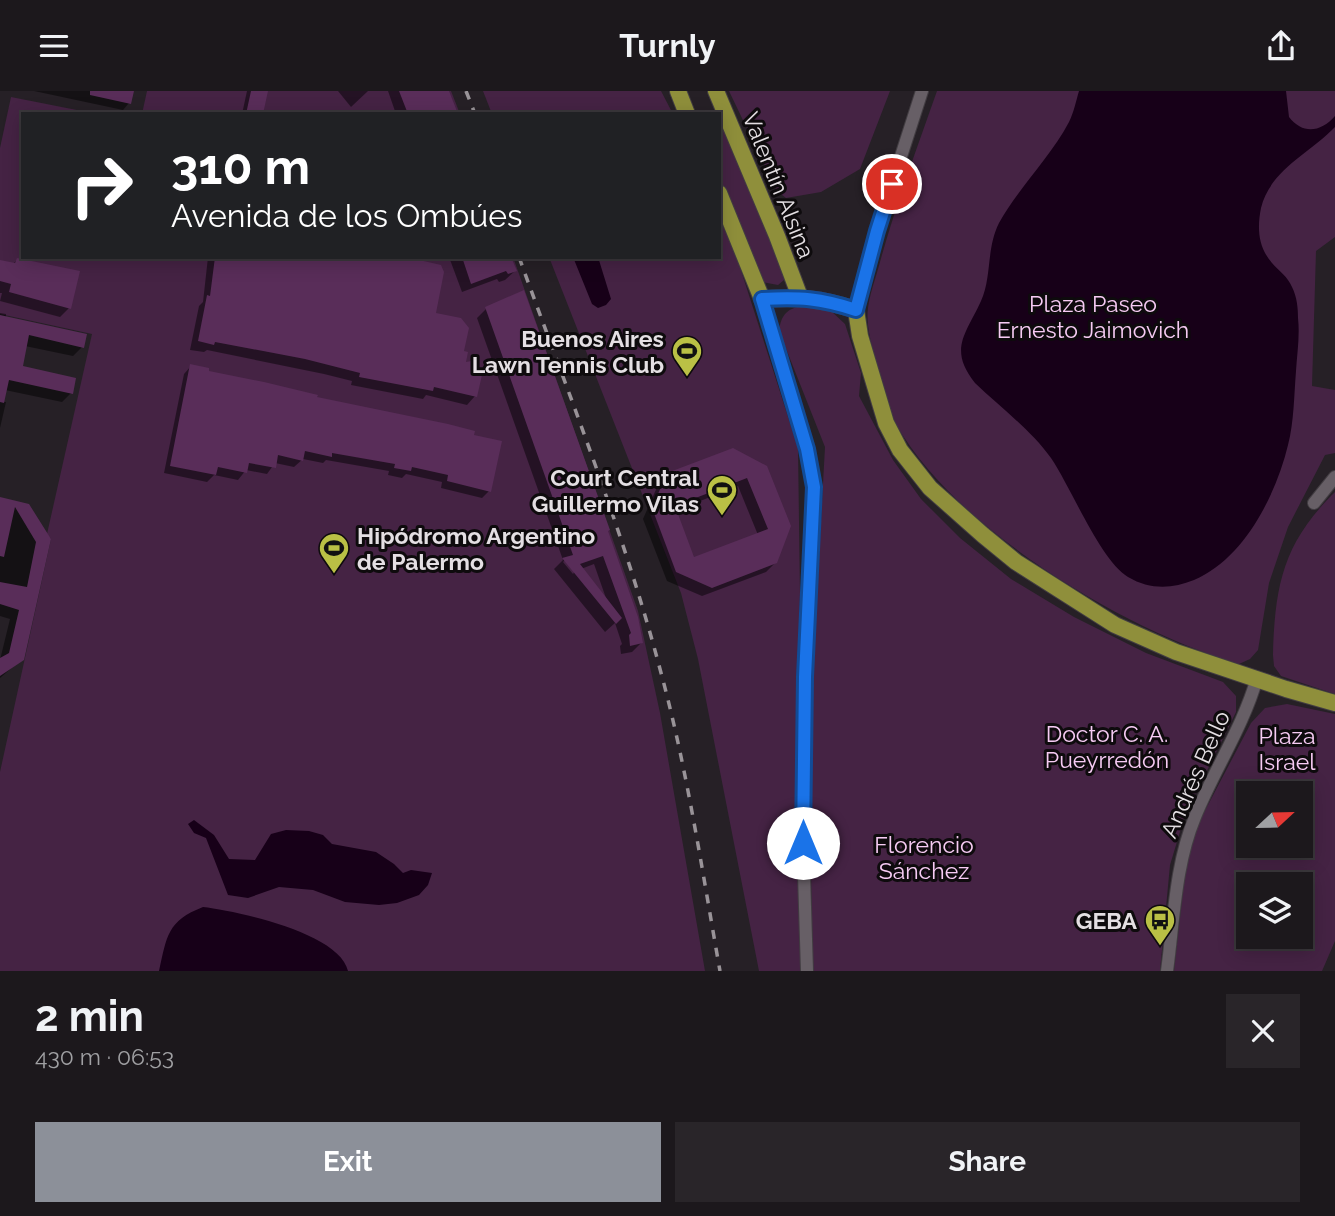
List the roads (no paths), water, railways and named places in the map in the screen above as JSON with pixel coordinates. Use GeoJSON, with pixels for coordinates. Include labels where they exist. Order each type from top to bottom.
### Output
{"type":"FeatureCollection","features":[{"type":"Feature","properties":{"kind":"main road"},"geometry":{"type":"LineString","coordinates":[[678,91],[686,112]]}},
{"type":"Feature","properties":{"kind":"main road","name":"Valentín Alsina"},"geometry":{"type":"LineString","coordinates":[[716,91],[800,297]]}},
{"type":"Feature","properties":{"kind":"main road"},"geometry":{"type":"LineString","coordinates":[[721,198],[762,299],[800,297],[829,301],[856,310],[860,336],[891,432],[900,450],[916,472],[953,510],[1016,562],[1115,625],[1176,652],[1335,703]]}},
{"type":"Feature","properties":{"kind":"street"},"geometry":{"type":"LineString","coordinates":[[856,310],[877,231],[922,91]]}},
{"type":"Feature","properties":{"kind":"street"},"geometry":{"type":"LineString","coordinates":[[762,299],[807,449],[814,487],[805,687],[803,843],[807,971]]}},
{"type":"Feature","properties":{"kind":"street"},"geometry":{"type":"LineString","coordinates":[[1314,503],[1335,477]]}},
{"type":"Feature","properties":{"kind":"street","name":"Andrés Bello"},"geometry":{"type":"LineString","coordinates":[[1167,971],[1180,862],[1194,818],[1249,703],[1257,678]]}},
{"type":"Feature","properties":{"kind":"railway"},"geometry":{"type":"LineString","coordinates":[[466,91],[474,112]]}},
{"type":"Feature","properties":{"kind":"railway"},"geometry":{"type":"LineString","coordinates":[[520,259],[594,461],[660,669],[693,819],[720,971]]}},
{"type":"Feature","properties":{"kind":"place","name":"Buenos Aires Lawn Tennis Club"},"geometry":{"type":"Point","coordinates":[687,378]}},
{"type":"Feature","properties":{"kind":"place","name":"Court Central Guillermo Vilas"},"geometry":{"type":"Point","coordinates":[722,517]}},
{"type":"Feature","properties":{"kind":"place","name":"Hipódromo Argentino de Palermo"},"geometry":{"type":"Point","coordinates":[334,575]}},
{"type":"Feature","properties":{"kind":"place","name":"GEBA"},"geometry":{"type":"Point","coordinates":[1160,947]}},
{"type":"Feature","properties":{"kind":"park label","name":"Plaza Paseo Ernesto Jaimovich"},"geometry":{"type":"Point","coordinates":[1093,316]}},
{"type":"Feature","properties":{"kind":"park label","name":"Doctor C. A. Pueyrredón"},"geometry":{"type":"Point","coordinates":[1107,746]}},
{"type":"Feature","properties":{"kind":"park label","name":"Plaza Israel"},"geometry":{"type":"Point","coordinates":[1287,748]}},
{"type":"Feature","properties":{"kind":"park label","name":"Florencio Sánchez"},"geometry":{"type":"Point","coordinates":[924,857]}}]}
